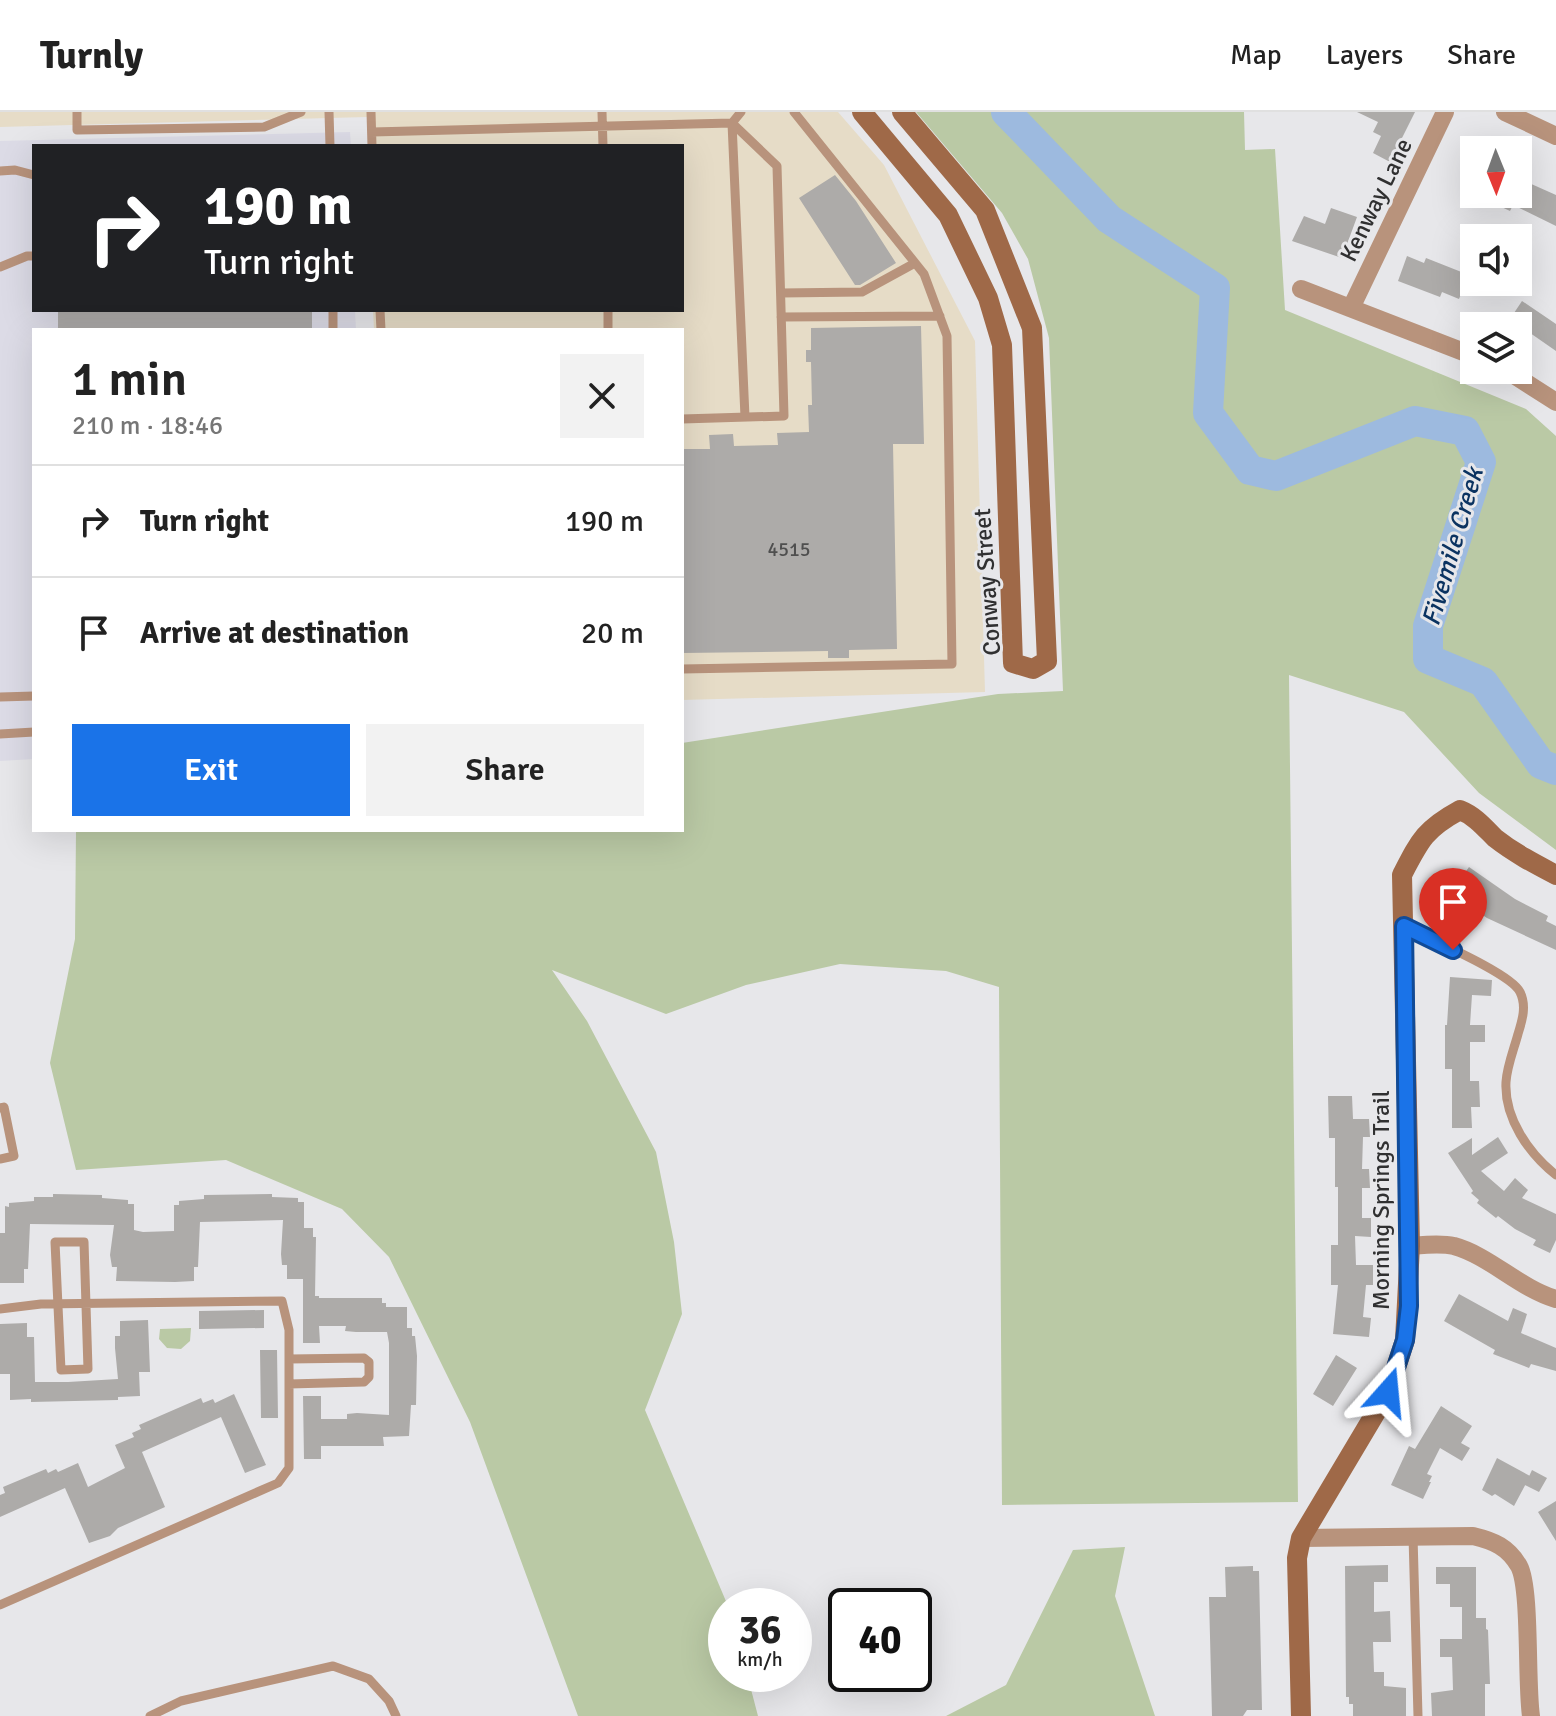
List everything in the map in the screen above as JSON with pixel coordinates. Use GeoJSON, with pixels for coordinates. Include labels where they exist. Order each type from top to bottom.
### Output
{"type":"FeatureCollection","features":[{"type":"Feature","properties":{"kind":"street","name":"Conway Street"},"geometry":{"type":"LineString","coordinates":[[862,112],[948,215],[988,298],[1002,345],[1013,663],[1033,669],[1047,661],[1032,328],[985,210],[902,112]]}},
{"type":"Feature","properties":{"kind":"street","name":"Kenway Lane"},"geometry":{"type":"LineString","coordinates":[[1351,308],[1445,112]]}},
{"type":"Feature","properties":{"kind":"street"},"geometry":{"type":"LineString","coordinates":[[1505,112],[1556,136]]}},
{"type":"Feature","properties":{"kind":"street"},"geometry":{"type":"LineString","coordinates":[[1301,289],[1460,351]]}},
{"type":"Feature","properties":{"kind":"street"},"geometry":{"type":"LineString","coordinates":[[1528,384],[1556,402]]}},
{"type":"Feature","properties":{"kind":"street","name":"Morning Springs Trail"},"geometry":{"type":"LineString","coordinates":[[1301,1716],[1297,1558],[1301,1538],[1388,1392],[1405,1340],[1410,1246],[1402,875],[1416,847],[1434,824],[1460,810],[1471,814],[1496,838],[1524,858],[1556,875]]}},
{"type":"Feature","properties":{"kind":"street"},"geometry":{"type":"LineString","coordinates":[[1410,1246],[1452,1246],[1468,1252],[1520,1284],[1556,1299]]}},
{"type":"Feature","properties":{"kind":"street"},"geometry":{"type":"LineString","coordinates":[[1301,1538],[1473,1536],[1495,1541],[1509,1552],[1521,1569],[1525,1590],[1531,1716]]}},
{"type":"Feature","properties":{"kind":"lane"},"geometry":{"type":"LineString","coordinates":[[77,112],[77,130],[264,127],[301,112]]}},
{"type":"Feature","properties":{"kind":"lane"},"geometry":{"type":"LineString","coordinates":[[329,112],[330,144]]}},
{"type":"Feature","properties":{"kind":"lane"},"geometry":{"type":"LineString","coordinates":[[371,112],[372,144]]}},
{"type":"Feature","properties":{"kind":"lane"},"geometry":{"type":"LineString","coordinates":[[602,112],[603,144]]}},
{"type":"Feature","properties":{"kind":"lane"},"geometry":{"type":"LineString","coordinates":[[741,112],[732,123],[745,417]]}},
{"type":"Feature","properties":{"kind":"lane"},"geometry":{"type":"LineString","coordinates":[[684,669],[952,664],[947,336],[924,274],[794,112]]}},
{"type":"Feature","properties":{"kind":"lane"},"geometry":{"type":"LineString","coordinates":[[372,132],[732,123],[777,166],[784,416],[684,419]]}},
{"type":"Feature","properties":{"kind":"lane"},"geometry":{"type":"LineString","coordinates":[[0,171],[15,170],[32,174]]}},
{"type":"Feature","properties":{"kind":"lane"},"geometry":{"type":"LineString","coordinates":[[0,267],[32,256]]}},
{"type":"Feature","properties":{"kind":"lane"},"geometry":{"type":"LineString","coordinates":[[781,293],[862,292],[915,263]]}},
{"type":"Feature","properties":{"kind":"lane"},"geometry":{"type":"LineString","coordinates":[[781,317],[940,316]]}},
{"type":"Feature","properties":{"kind":"lane"},"geometry":{"type":"LineString","coordinates":[[0,697],[32,696]]}},
{"type":"Feature","properties":{"kind":"lane"},"geometry":{"type":"LineString","coordinates":[[0,734],[32,732]]}},
{"type":"Feature","properties":{"kind":"lane"},"geometry":{"type":"LineString","coordinates":[[1404,926],[1502,975],[1520,991],[1524,1012],[1506,1082],[1511,1113],[1523,1140],[1541,1163],[1556,1175]]}},
{"type":"Feature","properties":{"kind":"lane"},"geometry":{"type":"LineString","coordinates":[[0,1108],[4,1107],[14,1156],[0,1159]]}},
{"type":"Feature","properties":{"kind":"lane"},"geometry":{"type":"LineString","coordinates":[[55,1242],[84,1242],[88,1369],[61,1370],[58,1304],[55,1242]]}},
{"type":"Feature","properties":{"kind":"lane"},"geometry":{"type":"LineString","coordinates":[[0,1309],[58,1304],[282,1301],[289,1330],[289,1468],[278,1483],[0,1605]]}},
{"type":"Feature","properties":{"kind":"lane"},"geometry":{"type":"LineString","coordinates":[[289,1359],[364,1358],[369,1362],[369,1377],[364,1382],[289,1384]]}},
{"type":"Feature","properties":{"kind":"lane"},"geometry":{"type":"LineString","coordinates":[[1413,1536],[1418,1716]]}},
{"type":"Feature","properties":{"kind":"lane"},"geometry":{"type":"LineString","coordinates":[[150,1716],[181,1701],[333,1666],[369,1679],[389,1701],[396,1716]]}},
{"type":"Feature","properties":{"kind":"shaded area"},"geometry":{"type":"Polygon","coordinates":[[[0,112],[838,112],[884,165],[975,341],[985,692],[684,700],[684,328],[374,328],[373,312],[684,312],[684,144],[369,144],[367,117],[0,127],[0,112]]]}},
{"type":"Feature","properties":{"kind":"shaded area"},"geometry":{"type":"Polygon","coordinates":[[[350,132],[351,144],[32,144],[32,312],[355,312],[356,328],[32,328],[32,759],[0,761],[0,141],[350,132]]]}},
{"type":"Feature","properties":{"kind":"green space"},"geometry":{"type":"Polygon","coordinates":[[[916,112],[1244,112],[1245,150],[1275,149],[1285,310],[1526,409],[1556,436],[1556,850],[1479,793],[1404,712],[1289,675],[1298,1502],[1002,1505],[999,987],[946,971],[840,964],[746,985],[666,1014],[552,970],[587,1021],[656,1152],[674,1242],[682,1314],[645,1410],[720,1588],[708,1588],[708,1692],[752,1692],[758,1716],[578,1716],[470,1422],[389,1257],[342,1209],[226,1160],[76,1170],[50,1063],[75,939],[76,832],[684,832],[684,743],[998,694],[1063,691],[1049,338],[1028,259],[1002,213],[916,112]]]}},
{"type":"Feature","properties":{"kind":"green space"},"geometry":{"type":"Polygon","coordinates":[[[191,1328],[190,1341],[181,1349],[167,1348],[159,1339],[160,1329],[191,1328]]]}},
{"type":"Feature","properties":{"kind":"green space"},"geometry":{"type":"Polygon","coordinates":[[[1125,1547],[1115,1596],[1155,1716],[946,1716],[1006,1685],[1073,1550],[1125,1547]]]}},
{"type":"Feature","properties":{"kind":"building"},"geometry":{"type":"Polygon","coordinates":[[[1357,112],[1415,112],[1390,162],[1373,153],[1381,136],[1373,132],[1378,122],[1357,112]]]}},
{"type":"Feature","properties":{"kind":"building"},"geometry":{"type":"Polygon","coordinates":[[[835,175],[856,201],[896,263],[860,285],[855,285],[799,198],[835,175]]]}},
{"type":"Feature","properties":{"kind":"building"},"geometry":{"type":"Polygon","coordinates":[[[1532,184],[1556,195],[1556,226],[1519,208],[1532,208],[1532,184]]]}},
{"type":"Feature","properties":{"kind":"building"},"geometry":{"type":"Polygon","coordinates":[[[1331,208],[1357,217],[1342,258],[1292,241],[1304,216],[1325,224],[1331,208]]]}},
{"type":"Feature","properties":{"kind":"building"},"geometry":{"type":"Polygon","coordinates":[[[1407,256],[1424,263],[1426,258],[1460,271],[1460,296],[1459,299],[1442,292],[1440,297],[1398,281],[1407,256]]]}},
{"type":"Feature","properties":{"kind":"building"},"geometry":{"type":"Polygon","coordinates":[[[1522,301],[1556,324],[1556,351],[1532,334],[1532,312],[1515,312],[1522,301]]]}},
{"type":"Feature","properties":{"kind":"building"},"geometry":{"type":"Polygon","coordinates":[[[58,312],[312,312],[312,328],[58,328],[58,312]]]}},
{"type":"Feature","properties":{"kind":"building"},"geometry":{"type":"Polygon","coordinates":[[[921,326],[924,444],[893,444],[897,649],[849,650],[849,658],[828,658],[828,651],[684,653],[684,449],[710,449],[709,435],[733,434],[734,446],[778,445],[777,433],[809,432],[811,362],[806,362],[806,350],[811,350],[811,328],[921,326]]]}},
{"type":"Feature","properties":{"kind":"building"},"geometry":{"type":"Polygon","coordinates":[[[1469,867],[1515,899],[1548,916],[1546,921],[1556,926],[1556,950],[1487,918],[1451,893],[1469,867]]]}},
{"type":"Feature","properties":{"kind":"building"},"geometry":{"type":"Polygon","coordinates":[[[1450,977],[1492,980],[1491,996],[1472,995],[1470,1025],[1485,1025],[1485,1042],[1470,1042],[1470,1081],[1479,1081],[1480,1107],[1471,1107],[1472,1128],[1452,1128],[1452,1069],[1445,1069],[1450,977]]]}},
{"type":"Feature","properties":{"kind":"building"},"geometry":{"type":"Polygon","coordinates":[[[1328,1096],[1352,1096],[1353,1119],[1369,1119],[1370,1137],[1363,1137],[1362,1169],[1369,1169],[1370,1188],[1362,1188],[1362,1218],[1371,1218],[1371,1237],[1355,1236],[1356,1265],[1373,1265],[1373,1285],[1366,1285],[1363,1317],[1371,1318],[1369,1337],[1333,1334],[1338,1285],[1331,1285],[1331,1245],[1338,1245],[1338,1187],[1335,1187],[1335,1138],[1329,1138],[1328,1096]]]}},
{"type":"Feature","properties":{"kind":"building"},"geometry":{"type":"Polygon","coordinates":[[[1498,1137],[1508,1153],[1481,1171],[1504,1191],[1515,1178],[1528,1190],[1522,1198],[1556,1214],[1556,1240],[1550,1253],[1533,1245],[1536,1240],[1498,1216],[1496,1218],[1477,1203],[1479,1200],[1471,1193],[1473,1191],[1448,1153],[1472,1138],[1472,1155],[1498,1137]]]}},
{"type":"Feature","properties":{"kind":"building"},"geometry":{"type":"Polygon","coordinates":[[[53,1194],[102,1195],[102,1198],[128,1200],[128,1204],[134,1204],[134,1230],[143,1232],[174,1231],[174,1205],[179,1205],[179,1201],[204,1199],[204,1195],[272,1194],[272,1197],[298,1198],[298,1202],[304,1202],[304,1228],[313,1228],[313,1237],[316,1237],[315,1296],[382,1298],[386,1307],[407,1307],[407,1328],[412,1328],[412,1336],[415,1336],[417,1356],[416,1405],[411,1405],[409,1436],[383,1437],[384,1446],[321,1446],[321,1459],[304,1459],[303,1396],[321,1396],[321,1419],[347,1419],[347,1414],[357,1413],[389,1415],[389,1343],[387,1332],[356,1332],[345,1331],[346,1326],[319,1326],[320,1343],[303,1343],[303,1279],[287,1279],[287,1265],[282,1265],[283,1220],[200,1222],[198,1267],[194,1267],[194,1281],[175,1282],[116,1281],[117,1267],[112,1267],[110,1255],[114,1225],[30,1224],[28,1269],[24,1269],[24,1283],[0,1283],[0,1233],[5,1233],[5,1206],[34,1201],[34,1197],[53,1197],[53,1194]]]}},
{"type":"Feature","properties":{"kind":"building"},"geometry":{"type":"Polygon","coordinates":[[[1459,1294],[1508,1321],[1513,1308],[1527,1314],[1521,1333],[1556,1348],[1556,1371],[1531,1364],[1529,1368],[1493,1354],[1495,1350],[1444,1321],[1459,1294]]]}},
{"type":"Feature","properties":{"kind":"building"},"geometry":{"type":"Polygon","coordinates":[[[264,1310],[264,1328],[199,1329],[199,1311],[264,1310]]]}},
{"type":"Feature","properties":{"kind":"building"},"geometry":{"type":"Polygon","coordinates":[[[148,1320],[150,1372],[139,1372],[140,1396],[118,1397],[118,1400],[10,1400],[10,1374],[0,1374],[0,1324],[27,1323],[27,1337],[34,1337],[35,1382],[68,1382],[118,1379],[115,1336],[120,1336],[120,1321],[148,1320]]]}},
{"type":"Feature","properties":{"kind":"building"},"geometry":{"type":"Polygon","coordinates":[[[260,1350],[277,1350],[278,1418],[261,1418],[260,1350]]]}},
{"type":"Feature","properties":{"kind":"building"},"geometry":{"type":"Polygon","coordinates":[[[1336,1355],[1357,1368],[1333,1406],[1313,1394],[1336,1355]]]}},
{"type":"Feature","properties":{"kind":"building"},"geometry":{"type":"Polygon","coordinates":[[[234,1394],[266,1465],[245,1473],[221,1417],[142,1452],[165,1507],[118,1528],[110,1536],[89,1543],[65,1488],[0,1517],[0,1495],[5,1493],[3,1487],[46,1469],[48,1473],[56,1469],[58,1472],[78,1463],[88,1487],[125,1468],[115,1445],[134,1437],[132,1433],[141,1429],[139,1425],[201,1398],[203,1403],[213,1399],[215,1403],[234,1394]]]}},
{"type":"Feature","properties":{"kind":"building"},"geometry":{"type":"Polygon","coordinates":[[[1441,1406],[1472,1426],[1461,1443],[1470,1448],[1462,1461],[1440,1448],[1427,1474],[1432,1476],[1423,1499],[1391,1485],[1409,1446],[1415,1449],[1441,1406]]]}},
{"type":"Feature","properties":{"kind":"building"},"geometry":{"type":"Polygon","coordinates":[[[1497,1458],[1530,1476],[1514,1506],[1482,1490],[1497,1458]]]}},
{"type":"Feature","properties":{"kind":"building"},"geometry":{"type":"Polygon","coordinates":[[[1532,1470],[1547,1478],[1539,1492],[1525,1485],[1532,1470]]]}},
{"type":"Feature","properties":{"kind":"building"},"geometry":{"type":"Polygon","coordinates":[[[1556,1501],[1556,1541],[1538,1512],[1556,1501]]]}},
{"type":"Feature","properties":{"kind":"building"},"geometry":{"type":"Polygon","coordinates":[[[1388,1565],[1388,1582],[1374,1582],[1374,1612],[1390,1611],[1391,1642],[1373,1642],[1374,1672],[1384,1672],[1384,1686],[1406,1688],[1406,1716],[1353,1716],[1353,1704],[1349,1704],[1349,1697],[1346,1697],[1345,1566],[1388,1565]]]}},
{"type":"Feature","properties":{"kind":"building"},"geometry":{"type":"Polygon","coordinates":[[[1253,1566],[1253,1571],[1259,1571],[1262,1710],[1247,1710],[1243,1716],[1212,1716],[1209,1597],[1226,1597],[1225,1567],[1253,1566]]]}},
{"type":"Feature","properties":{"kind":"building"},"geometry":{"type":"Polygon","coordinates":[[[1436,1567],[1476,1567],[1476,1618],[1486,1618],[1488,1630],[1490,1684],[1485,1684],[1485,1716],[1432,1716],[1431,1693],[1453,1690],[1452,1657],[1440,1657],[1440,1639],[1462,1639],[1462,1607],[1450,1607],[1450,1584],[1436,1584],[1436,1567]]]}},
{"type":"Feature","properties":{"kind":"waterway","name":"Fivemile Creek"},"geometry":{"type":"LineString","coordinates":[[1006,112],[1109,219],[1215,288],[1208,413],[1250,470],[1276,476],[1415,421],[1465,431],[1481,462],[1428,626],[1428,659],[1483,682],[1541,764],[1556,770]]}},
{"type":"Feature","properties":{"kind":"route"},"geometry":{"type":"LineString","coordinates":[[1388,1392],[1405,1340],[1409,1306],[1404,926],[1453,950]]}}]}
